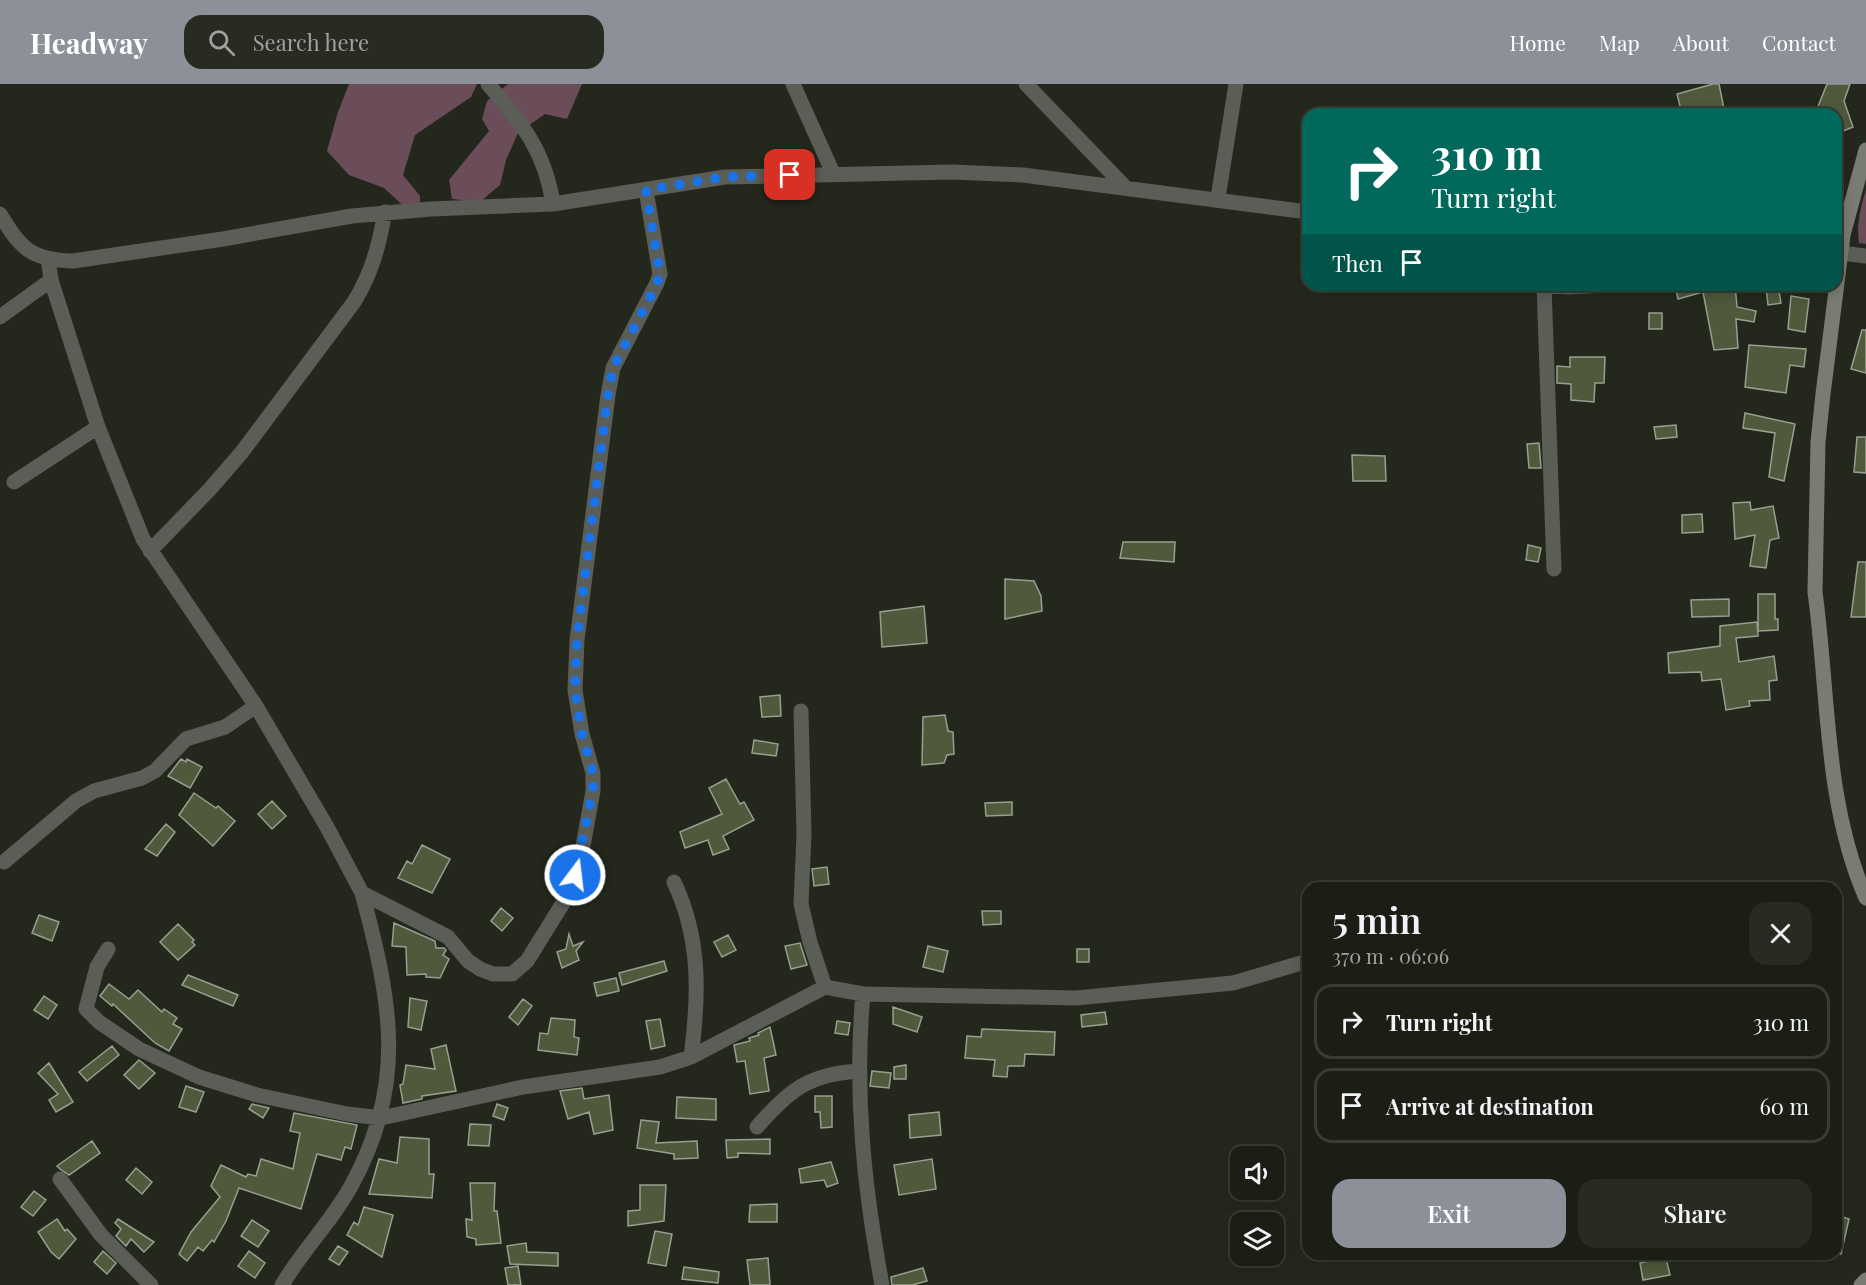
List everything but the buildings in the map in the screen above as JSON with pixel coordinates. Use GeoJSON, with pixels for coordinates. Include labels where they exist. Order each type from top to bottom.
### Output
{"type":"FeatureCollection","features":[{"type":"Feature","properties":{"kind":"main road"},"geometry":{"type":"LineString","coordinates":[[1842,229],[1866,150]]}},
{"type":"Feature","properties":{"kind":"main road"},"geometry":{"type":"LineString","coordinates":[[1836,291],[1818,442],[1815,592],[1835,787],[1842,822],[1866,898]]}},
{"type":"Feature","properties":{"kind":"main road"},"geometry":{"type":"LineString","coordinates":[[1861,1285],[1866,1280]]}},
{"type":"Feature","properties":{"kind":"street"},"geometry":{"type":"LineString","coordinates":[[488,84],[528,133],[549,178],[553,204]]}},
{"type":"Feature","properties":{"kind":"street"},"geometry":{"type":"LineString","coordinates":[[793,84],[833,173]]}},
{"type":"Feature","properties":{"kind":"street"},"geometry":{"type":"LineString","coordinates":[[1026,84],[1125,187]]}},
{"type":"Feature","properties":{"kind":"street"},"geometry":{"type":"LineString","coordinates":[[1218,198],[1236,84]]}},
{"type":"Feature","properties":{"kind":"street"},"geometry":{"type":"LineString","coordinates":[[0,214],[17,242],[28,251],[48,258],[73,261],[386,212],[553,204],[725,177],[833,173],[1023,175],[1218,198],[1302,211]]}},
{"type":"Feature","properties":{"kind":"street"},"geometry":{"type":"LineString","coordinates":[[362,893],[439,932],[454,943],[474,965],[502,975],[519,970],[568,895],[581,857],[593,791],[593,773],[582,734],[575,690],[577,640],[608,395],[613,368],[660,274],[646,190]]}},
{"type":"Feature","properties":{"kind":"street"},"geometry":{"type":"LineString","coordinates":[[150,551],[242,452],[354,302],[369,276],[377,254],[386,212]]}},
{"type":"Feature","properties":{"kind":"street"},"geometry":{"type":"LineString","coordinates":[[1842,253],[1866,256]]}},
{"type":"Feature","properties":{"kind":"street"},"geometry":{"type":"LineString","coordinates":[[48,258],[51,280],[98,427],[134,521],[150,551],[256,706],[327,827],[362,893],[384,978],[388,1012],[387,1078],[381,1118],[349,1190],[282,1285]]}},
{"type":"Feature","properties":{"kind":"street"},"geometry":{"type":"LineString","coordinates":[[0,317],[51,280]]}},
{"type":"Feature","properties":{"kind":"street"},"geometry":{"type":"LineString","coordinates":[[1544,291],[1554,569]]}},
{"type":"Feature","properties":{"kind":"street"},"geometry":{"type":"LineString","coordinates":[[14,482],[98,427]]}},
{"type":"Feature","properties":{"kind":"street"},"geometry":{"type":"LineString","coordinates":[[4,862],[76,801],[94,791],[142,778],[155,771],[186,739],[225,727],[256,706]]}},
{"type":"Feature","properties":{"kind":"street"},"geometry":{"type":"LineString","coordinates":[[801,711],[804,834],[801,904],[803,919],[825,987]]}},
{"type":"Feature","properties":{"kind":"street"},"geometry":{"type":"LineString","coordinates":[[674,882],[690,926],[698,967],[691,1057]]}},
{"type":"Feature","properties":{"kind":"street"},"geometry":{"type":"LineString","coordinates":[[108,949],[97,967],[86,1009],[99,1022],[139,1049],[199,1077],[257,1095],[347,1114],[381,1118],[523,1087],[660,1067],[691,1057],[825,987],[863,994],[1076,998],[1233,983],[1302,963]]}},
{"type":"Feature","properties":{"kind":"street"},"geometry":{"type":"LineString","coordinates":[[863,994],[859,1071],[864,1176],[882,1285]]}},
{"type":"Feature","properties":{"kind":"street"},"geometry":{"type":"LineString","coordinates":[[757,1127],[787,1094],[806,1082],[833,1073],[859,1071]]}},
{"type":"Feature","properties":{"kind":"street"},"geometry":{"type":"LineString","coordinates":[[60,1179],[101,1235],[151,1285]]}},
{"type":"Feature","properties":{"kind":"shaded area"},"geometry":{"type":"Polygon","coordinates":[[[349,84],[477,84],[471,97],[415,135],[403,175],[420,196],[420,207],[408,210],[384,188],[349,175],[327,151],[349,84]]]}},
{"type":"Feature","properties":{"kind":"shaded area"},"geometry":{"type":"Polygon","coordinates":[[[508,84],[582,84],[567,119],[545,114],[518,133],[506,160],[500,185],[480,202],[452,199],[449,180],[489,131],[482,119],[487,101],[508,84]]]}},
{"type":"Feature","properties":{"kind":"shaded area"},"geometry":{"type":"Polygon","coordinates":[[[1866,189],[1866,244],[1859,243],[1858,229],[1866,189]]]}},
{"type":"Feature","properties":{"kind":"route"},"geometry":{"type":"LineString","coordinates":[[575,875],[581,857],[593,791],[593,773],[582,734],[575,690],[577,640],[608,395],[613,368],[660,274],[646,190],[725,177],[790,175]]}}]}
